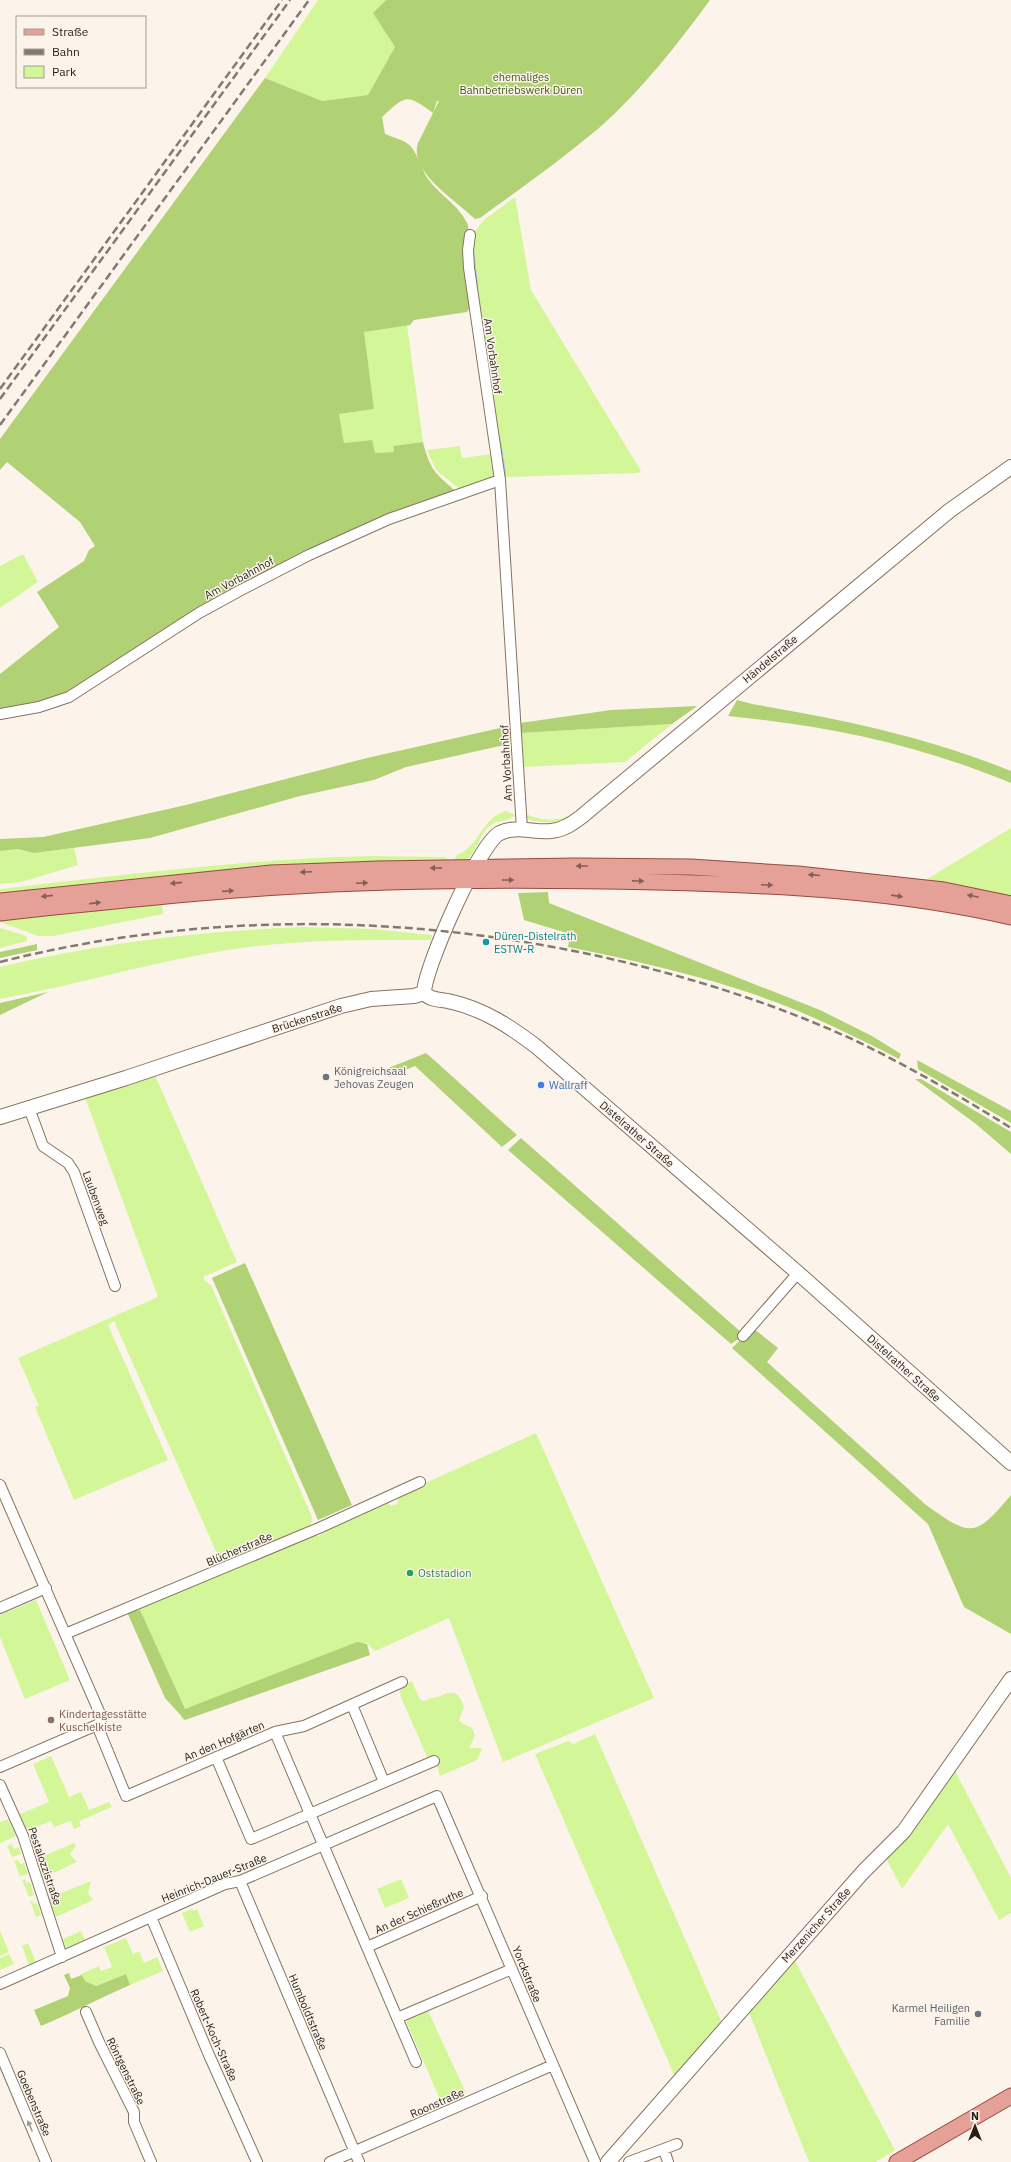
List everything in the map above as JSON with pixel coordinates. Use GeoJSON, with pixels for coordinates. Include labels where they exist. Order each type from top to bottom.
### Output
{"type":"FeatureCollection","features":[{"type":"Feature","properties":{"kind":"main road"},"geometry":{"type":"LineString","coordinates":[[0,901],[271,873],[472,874],[723,868],[884,882],[944,890],[1011,904]]}},
{"type":"Feature","properties":{"kind":"main road"},"geometry":{"type":"LineString","coordinates":[[0,913],[175,895],[472,874],[798,887],[882,894],[941,903],[1011,917]]}},
{"type":"Feature","properties":{"kind":"main road"},"geometry":{"type":"LineString","coordinates":[[897,2162],[1010,2100]]}},
{"type":"Feature","properties":{"kind":"street","name":"Am Vorbahnhof"},"geometry":{"type":"LineString","coordinates":[[470,235],[468,250],[469,268],[500,480],[522,830]]}},
{"type":"Feature","properties":{"kind":"street","name":"Händelstraße"},"geometry":{"type":"LineString","coordinates":[[522,830],[551,831],[572,824],[949,511],[1011,466]]}},
{"type":"Feature","properties":{"kind":"street","name":"Am Vorbahnhof"},"geometry":{"type":"LineString","coordinates":[[0,714],[40,707],[69,697],[199,613],[309,555],[389,519],[500,480]]}},
{"type":"Feature","properties":{"kind":"street"},"geometry":{"type":"LineString","coordinates":[[424,993],[424,983],[432,958],[488,844],[498,833],[508,830],[522,830]]}},
{"type":"Feature","properties":{"kind":"street","name":"Brückenstraße"},"geometry":{"type":"LineString","coordinates":[[0,1117],[126,1078],[341,1006],[371,999],[414,996],[424,993]]}},
{"type":"Feature","properties":{"kind":"street","name":"Distelrather Straße"},"geometry":{"type":"LineString","coordinates":[[424,993],[428,997],[453,1002],[474,1009],[517,1032],[537,1047],[798,1273],[1011,1463]]}},
{"type":"Feature","properties":{"kind":"street","name":"Laubenweg"},"geometry":{"type":"LineString","coordinates":[[29,1108],[43,1146],[68,1163],[74,1172],[115,1286]]}},
{"type":"Feature","properties":{"kind":"street"},"geometry":{"type":"LineString","coordinates":[[743,1336],[798,1273]]}},
{"type":"Feature","properties":{"kind":"street","name":"Blücherstraße"},"geometry":{"type":"LineString","coordinates":[[65,1634],[312,1531],[420,1482]]}},
{"type":"Feature","properties":{"kind":"street"},"geometry":{"type":"LineString","coordinates":[[0,1485],[101,1716],[99,1723],[0,1767]]}},
{"type":"Feature","properties":{"kind":"street"},"geometry":{"type":"LineString","coordinates":[[0,1608],[46,1588]]}},
{"type":"Feature","properties":{"kind":"street","name":"Merzenicher Straße"},"geometry":{"type":"LineString","coordinates":[[608,2162],[822,1918],[904,1831],[1011,1679]]}},
{"type":"Feature","properties":{"kind":"street","name":"An den Hofgärten"},"geometry":{"type":"LineString","coordinates":[[99,1723],[126,1796],[275,1732],[304,1726],[402,1682]]}},
{"type":"Feature","properties":{"kind":"street"},"geometry":{"type":"LineString","coordinates":[[352,1705],[384,1782]]}},
{"type":"Feature","properties":{"kind":"street","name":"An der Schießruthe"},"geometry":{"type":"LineString","coordinates":[[275,1732],[416,2062]]}},
{"type":"Feature","properties":{"kind":"street"},"geometry":{"type":"LineString","coordinates":[[216,1757],[251,1839],[311,1815],[434,1761]]}},
{"type":"Feature","properties":{"kind":"street","name":"Pestalozzistraße"},"geometry":{"type":"LineString","coordinates":[[0,1784],[23,1836],[62,1957]]}},
{"type":"Feature","properties":{"kind":"street","name":"Heinrich-Dauer-Straße"},"geometry":{"type":"LineString","coordinates":[[0,1984],[225,1884],[240,1881],[437,1796]]}},
{"type":"Feature","properties":{"kind":"street","name":"Yorckstraße"},"geometry":{"type":"LineString","coordinates":[[437,1796],[482,1896],[595,2162]]}},
{"type":"Feature","properties":{"kind":"street","name":"Humboldtstraße"},"geometry":{"type":"LineString","coordinates":[[240,1881],[359,2162]]}},
{"type":"Feature","properties":{"kind":"street","name":"An der Schießruthe"},"geometry":{"type":"LineString","coordinates":[[367,1947],[482,1896]]}},
{"type":"Feature","properties":{"kind":"street","name":"Robert-Koch-Straße"},"geometry":{"type":"LineString","coordinates":[[151,1917],[209,2055],[257,2162]]}},
{"type":"Feature","properties":{"kind":"street"},"geometry":{"type":"LineString","coordinates":[[397,2018],[512,1969]]}},
{"type":"Feature","properties":{"kind":"street","name":"Röntgenstraße"},"geometry":{"type":"LineString","coordinates":[[86,2012],[98,2042],[134,2112],[134,2122],[151,2162]]}},
{"type":"Feature","properties":{"kind":"street","name":"Goebenstraße"},"geometry":{"type":"LineString","coordinates":[[0,2053],[46,2162]]}},
{"type":"Feature","properties":{"kind":"street","name":"Roonstraße"},"geometry":{"type":"LineString","coordinates":[[330,2162],[553,2065]]}},
{"type":"Feature","properties":{"kind":"street"},"geometry":{"type":"LineString","coordinates":[[629,2162],[677,2144]]}},
{"type":"Feature","properties":{"kind":"street"},"geometry":{"type":"LineString","coordinates":[[664,2150],[668,2162]]}},
{"type":"Feature","properties":{"kind":"green space"},"geometry":{"type":"Polygon","coordinates":[[[318,0],[386,0],[374,13],[395,47],[368,95],[322,101],[265,78],[318,0]]]}},
{"type":"Feature","properties":{"kind":"green space","name":"ehemaliges Bahnbetriebswerk Düren"},"geometry":{"type":"Polygon","coordinates":[[[386,0],[710,0],[658,67],[614,114],[570,151],[480,218],[475,219],[436,186],[422,167],[431,183],[454,205],[468,225],[471,306],[467,312],[414,320],[410,325],[364,332],[374,409],[339,414],[344,443],[372,440],[375,453],[394,452],[393,446],[423,442],[431,466],[444,481],[458,493],[312,551],[67,696],[0,712],[0,674],[59,627],[37,592],[84,561],[89,550],[95,546],[80,522],[7,462],[0,470],[0,439],[265,78],[322,101],[368,95],[395,47],[373,13],[386,0]],[[406,99],[396,104],[382,117],[385,134],[399,139],[411,146],[419,161],[417,154],[418,143],[433,113],[417,102],[406,99]],[[437,101],[433,113],[439,101],[437,101]]]}},
{"type":"Feature","properties":{"kind":"green space"},"geometry":{"type":"Polygon","coordinates":[[[515,197],[531,290],[641,471],[638,473],[505,477],[473,272],[471,243],[475,231],[484,220],[515,197]]]}},
{"type":"Feature","properties":{"kind":"green space"},"geometry":{"type":"Polygon","coordinates":[[[407,325],[423,442],[393,446],[394,452],[374,453],[371,440],[344,443],[339,414],[374,409],[363,332],[407,325]]]}},
{"type":"Feature","properties":{"kind":"green space"},"geometry":{"type":"Polygon","coordinates":[[[460,446],[462,458],[492,454],[494,475],[492,478],[461,490],[436,470],[427,450],[460,446]]]}},
{"type":"Feature","properties":{"kind":"green space"},"geometry":{"type":"Polygon","coordinates":[[[23,554],[38,582],[0,608],[0,566],[23,554]]]}},
{"type":"Feature","properties":{"kind":"green space"},"geometry":{"type":"Polygon","coordinates":[[[758,661],[589,805],[572,816],[555,822],[534,821],[530,820],[524,815],[526,814],[537,818],[550,820],[563,818],[574,813],[758,661]]]}},
{"type":"Feature","properties":{"kind":"green space"},"geometry":{"type":"Polygon","coordinates":[[[737,700],[883,730],[947,748],[1011,771],[1011,783],[941,757],[906,747],[837,731],[728,716],[737,700]]]}},
{"type":"Feature","properties":{"kind":"green space"},"geometry":{"type":"Polygon","coordinates":[[[697,706],[672,724],[520,733],[520,723],[611,710],[697,706]]]}},
{"type":"Feature","properties":{"kind":"green space"},"geometry":{"type":"Polygon","coordinates":[[[672,724],[625,762],[523,767],[520,733],[672,724]]]}},
{"type":"Feature","properties":{"kind":"green space"},"geometry":{"type":"Polygon","coordinates":[[[513,725],[513,743],[406,767],[374,780],[300,796],[150,838],[34,853],[18,849],[0,851],[0,839],[43,837],[186,805],[367,758],[513,725]]]}},
{"type":"Feature","properties":{"kind":"green space"},"geometry":{"type":"Polygon","coordinates":[[[506,811],[515,815],[488,827],[469,858],[454,861],[457,855],[471,846],[491,819],[506,811]]]}},
{"type":"Feature","properties":{"kind":"green space"},"geometry":{"type":"Polygon","coordinates":[[[1011,828],[1011,898],[927,879],[1011,828]]]}},
{"type":"Feature","properties":{"kind":"green space"},"geometry":{"type":"Polygon","coordinates":[[[74,848],[78,865],[21,882],[0,884],[0,851],[18,849],[34,853],[74,848]]]}},
{"type":"Feature","properties":{"kind":"green space"},"geometry":{"type":"Polygon","coordinates":[[[370,856],[445,857],[448,860],[0,895],[0,889],[138,873],[277,860],[370,856]]]}},
{"type":"Feature","properties":{"kind":"green space"},"geometry":{"type":"Polygon","coordinates":[[[548,892],[549,903],[820,1010],[872,1036],[901,1054],[899,1059],[824,1022],[753,994],[674,971],[568,947],[570,934],[524,920],[518,893],[548,892]]]}},
{"type":"Feature","properties":{"kind":"green space"},"geometry":{"type":"Polygon","coordinates":[[[162,904],[163,914],[53,936],[38,936],[0,922],[0,920],[162,904]]]}},
{"type":"Feature","properties":{"kind":"green space"},"geometry":{"type":"Polygon","coordinates":[[[303,927],[373,929],[432,935],[431,940],[355,940],[253,946],[199,955],[0,999],[0,967],[75,951],[112,945],[188,935],[303,927]]]}},
{"type":"Feature","properties":{"kind":"green space"},"geometry":{"type":"Polygon","coordinates":[[[0,928],[24,935],[27,937],[27,941],[0,948],[0,928]]]}},
{"type":"Feature","properties":{"kind":"green space"},"geometry":{"type":"Polygon","coordinates":[[[37,944],[37,950],[0,958],[0,952],[37,944]]]}},
{"type":"Feature","properties":{"kind":"green space"},"geometry":{"type":"Polygon","coordinates":[[[48,992],[0,1015],[0,1003],[48,992]]]}},
{"type":"Feature","properties":{"kind":"green space"},"geometry":{"type":"Polygon","coordinates":[[[426,1053],[517,1135],[502,1147],[415,1066],[389,1077],[386,1069],[426,1053]]]}},
{"type":"Feature","properties":{"kind":"green space"},"geometry":{"type":"Polygon","coordinates":[[[917,1060],[1011,1111],[1011,1123],[918,1069],[917,1060]]]}},
{"type":"Feature","properties":{"kind":"green space"},"geometry":{"type":"Polygon","coordinates":[[[154,1073],[237,1262],[203,1277],[205,1281],[211,1285],[312,1517],[311,1527],[222,1565],[114,1321],[108,1325],[168,1460],[74,1500],[35,1407],[39,1406],[18,1358],[158,1297],[84,1095],[154,1073]]]}},
{"type":"Feature","properties":{"kind":"green space"},"geometry":{"type":"Polygon","coordinates":[[[915,1079],[921,1079],[1011,1132],[1011,1154],[976,1124],[915,1079]]]}},
{"type":"Feature","properties":{"kind":"green space"},"geometry":{"type":"Polygon","coordinates":[[[521,1138],[742,1333],[740,1338],[731,1344],[508,1150],[521,1138]]]}},
{"type":"Feature","properties":{"kind":"green space"},"geometry":{"type":"Polygon","coordinates":[[[245,1263],[352,1505],[318,1520],[212,1278],[245,1263]]]}},
{"type":"Feature","properties":{"kind":"green space"},"geometry":{"type":"Polygon","coordinates":[[[753,1328],[778,1348],[767,1362],[926,1505],[941,1516],[963,1527],[972,1528],[989,1519],[1011,1495],[1011,1634],[964,1607],[928,1524],[732,1348],[753,1328]]]}},
{"type":"Feature","properties":{"kind":"green space","name":"Oststadion"},"geometry":{"type":"Polygon","coordinates":[[[536,1433],[654,1698],[503,1762],[449,1618],[375,1651],[366,1642],[183,1720],[135,1610],[315,1535],[319,1536],[326,1532],[329,1525],[386,1500],[391,1506],[397,1504],[399,1495],[536,1433]]]}},
{"type":"Feature","properties":{"kind":"green space"},"geometry":{"type":"Polygon","coordinates":[[[36,1600],[70,1680],[25,1699],[0,1637],[0,1615],[36,1600]]]}},
{"type":"Feature","properties":{"kind":"green space"},"geometry":{"type":"Polygon","coordinates":[[[140,1610],[185,1709],[357,1642],[367,1644],[370,1655],[185,1720],[165,1698],[127,1612],[140,1610]]]}},
{"type":"Feature","properties":{"kind":"green space"},"geometry":{"type":"Polygon","coordinates":[[[412,1681],[420,1700],[424,1701],[449,1693],[458,1695],[464,1707],[459,1720],[472,1728],[475,1736],[469,1748],[481,1748],[482,1750],[477,1760],[440,1776],[436,1762],[428,1759],[400,1695],[401,1686],[412,1681]]]}},
{"type":"Feature","properties":{"kind":"green space"},"geometry":{"type":"Polygon","coordinates":[[[595,1734],[722,2023],[675,2077],[535,1754],[568,1741],[573,1744],[595,1734]]]}},
{"type":"Feature","properties":{"kind":"green space"},"geometry":{"type":"Polygon","coordinates":[[[51,1756],[69,1797],[81,1792],[89,1810],[109,1802],[112,1807],[79,1821],[81,1826],[74,1829],[71,1821],[54,1827],[51,1821],[27,1831],[20,1814],[49,1802],[33,1764],[51,1756]]]}},
{"type":"Feature","properties":{"kind":"green space"},"geometry":{"type":"Polygon","coordinates":[[[954,1769],[1011,1878],[1011,1913],[999,1920],[948,1824],[902,1889],[886,1858],[954,1769]]]}},
{"type":"Feature","properties":{"kind":"green space"},"geometry":{"type":"Polygon","coordinates":[[[8,1819],[16,1836],[0,1843],[0,1822],[8,1819]]]}},
{"type":"Feature","properties":{"kind":"green space"},"geometry":{"type":"Polygon","coordinates":[[[74,1843],[76,1846],[70,1854],[77,1862],[49,1875],[49,1877],[43,1880],[37,1859],[74,1843]]]}},
{"type":"Feature","properties":{"kind":"green space"},"geometry":{"type":"Polygon","coordinates":[[[12,1844],[14,1849],[19,1847],[21,1854],[12,1857],[7,1846],[12,1844]]]}},
{"type":"Feature","properties":{"kind":"green space"},"geometry":{"type":"Polygon","coordinates":[[[18,1860],[20,1864],[24,1863],[28,1874],[20,1876],[14,1861],[18,1860]]]}},
{"type":"Feature","properties":{"kind":"green space"},"geometry":{"type":"Polygon","coordinates":[[[25,1879],[26,1883],[30,1882],[34,1895],[29,1897],[22,1880],[25,1879]]]}},
{"type":"Feature","properties":{"kind":"green space"},"geometry":{"type":"Polygon","coordinates":[[[401,1879],[409,1898],[385,1908],[377,1889],[401,1879]]]}},
{"type":"Feature","properties":{"kind":"green space"},"geometry":{"type":"Polygon","coordinates":[[[91,1881],[88,1893],[93,1900],[56,1917],[49,1898],[91,1881]]]}},
{"type":"Feature","properties":{"kind":"green space"},"geometry":{"type":"Polygon","coordinates":[[[30,1901],[34,1904],[37,1903],[41,1915],[36,1917],[30,1901]]]}},
{"type":"Feature","properties":{"kind":"green space"},"geometry":{"type":"Polygon","coordinates":[[[192,1909],[193,1911],[197,1909],[204,1926],[190,1932],[182,1913],[192,1909]]]}},
{"type":"Feature","properties":{"kind":"green space"},"geometry":{"type":"Polygon","coordinates":[[[0,1931],[9,1952],[0,1956],[0,1931]]]}},
{"type":"Feature","properties":{"kind":"green space"},"geometry":{"type":"Polygon","coordinates":[[[81,1931],[85,1940],[66,1948],[63,1939],[81,1931]]]}},
{"type":"Feature","properties":{"kind":"green space"},"geometry":{"type":"Polygon","coordinates":[[[126,1938],[133,1954],[139,1951],[144,1963],[157,1957],[163,1971],[130,1985],[125,1974],[96,1986],[85,1981],[81,1974],[99,1966],[101,1971],[112,1967],[104,1947],[126,1938]]]}},
{"type":"Feature","properties":{"kind":"green space"},"geometry":{"type":"Polygon","coordinates":[[[28,1943],[36,1962],[29,1965],[22,1946],[28,1943]]]}},
{"type":"Feature","properties":{"kind":"green space"},"geometry":{"type":"Polygon","coordinates":[[[9,1954],[14,1964],[0,1970],[0,1958],[9,1954]]]}},
{"type":"Feature","properties":{"kind":"green space"},"geometry":{"type":"Polygon","coordinates":[[[794,1959],[895,2150],[876,2162],[809,2162],[748,2010],[794,1959]]]}},
{"type":"Feature","properties":{"kind":"green space"},"geometry":{"type":"Polygon","coordinates":[[[69,1973],[71,1979],[82,1975],[85,1981],[96,1986],[126,1974],[130,1985],[41,2026],[34,2010],[68,1996],[70,1988],[64,1975],[69,1973]]]}},
{"type":"Feature","properties":{"kind":"green space"},"geometry":{"type":"Polygon","coordinates":[[[428,2011],[466,2093],[442,2104],[406,2021],[428,2011]]]}},
{"type":"Feature","properties":{"kind":"waterway"},"geometry":{"type":"LineString","coordinates":[[473,252],[477,286]]}},
{"type":"Feature","properties":{"kind":"waterway"},"geometry":{"type":"LineString","coordinates":[[485,341],[486,351]]}},
{"type":"Feature","properties":{"kind":"waterway"},"geometry":{"type":"LineString","coordinates":[[498,433],[502,454]]}},
{"type":"Feature","properties":{"kind":"waterway"},"geometry":{"type":"LineString","coordinates":[[503,460],[505,476]]}},
{"type":"Feature","properties":{"kind":"railway"},"geometry":{"type":"LineString","coordinates":[[0,389],[282,0]]}},
{"type":"Feature","properties":{"kind":"railway"},"geometry":{"type":"LineString","coordinates":[[0,399],[290,0]]}},
{"type":"Feature","properties":{"kind":"railway"},"geometry":{"type":"LineString","coordinates":[[0,425],[309,0]]}},
{"type":"Feature","properties":{"kind":"railway"},"geometry":{"type":"LineString","coordinates":[[0,962],[77,945],[155,933],[233,926],[312,924],[391,927],[469,934],[547,946],[624,962],[682,977],[740,995],[798,1016],[854,1040],[894,1060],[1011,1128]]}},
{"type":"Feature","properties":{"kind":"place","name":"Düren-Distelrath ESTW-R"},"geometry":{"type":"Point","coordinates":[486,942]}},
{"type":"Feature","properties":{"kind":"place","name":"Königreichsaal Jehovas Zeugen"},"geometry":{"type":"Point","coordinates":[326,1077]}},
{"type":"Feature","properties":{"kind":"place","name":"Wallraff"},"geometry":{"type":"Point","coordinates":[541,1085]}},
{"type":"Feature","properties":{"kind":"place","name":"Oststadion"},"geometry":{"type":"Point","coordinates":[410,1573]}},
{"type":"Feature","properties":{"kind":"place","name":"Kindertagesstätte Kuschelkiste"},"geometry":{"type":"Point","coordinates":[51,1720]}},
{"type":"Feature","properties":{"kind":"place","name":"Karmel Heiligen Familie"},"geometry":{"type":"Point","coordinates":[978,2014]}}]}
